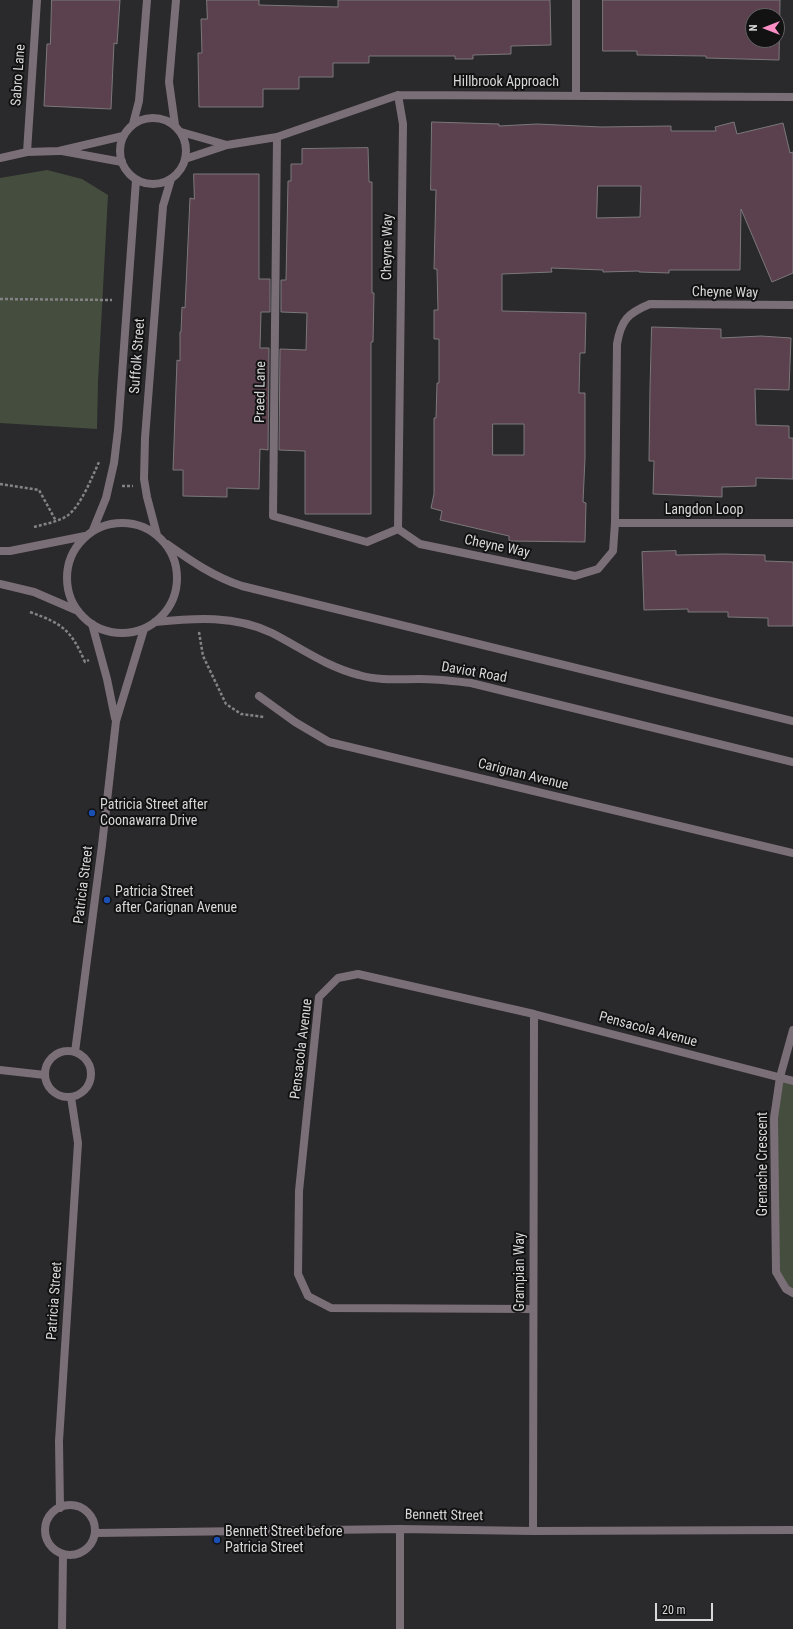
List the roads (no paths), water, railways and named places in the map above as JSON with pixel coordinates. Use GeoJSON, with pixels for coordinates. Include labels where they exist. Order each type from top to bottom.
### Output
{"type":"FeatureCollection","features":[{"type":"Feature","properties":{"kind":"street","name":"Sabro Lane"},"geometry":{"type":"LineString","coordinates":[[27,152],[37,0]]}},
{"type":"Feature","properties":{"kind":"street"},"geometry":{"type":"LineString","coordinates":[[133,124],[138,101],[147,0]]}},
{"type":"Feature","properties":{"kind":"street"},"geometry":{"type":"LineString","coordinates":[[175,125],[169,82],[176,0]]}},
{"type":"Feature","properties":{"kind":"street"},"geometry":{"type":"LineString","coordinates":[[576,0],[576,95]]}},
{"type":"Feature","properties":{"kind":"street","name":"Hillbrook Approach"},"geometry":{"type":"LineString","coordinates":[[185,159],[227,145],[278,137],[398,95],[793,97]]}},
{"type":"Feature","properties":{"kind":"street","name":"Cheyne Way"},"geometry":{"type":"LineString","coordinates":[[398,95],[403,124],[398,528],[420,544],[575,576],[598,570],[613,551],[615,523],[617,344],[619,332],[625,320],[635,310],[650,304],[793,306]]}},
{"type":"Feature","properties":{"kind":"street"},"geometry":{"type":"LineString","coordinates":[[154,117],[165,119],[175,125],[181,132],[185,141],[185,159],[182,167],[171,179],[162,183],[145,183],[136,180],[127,172],[122,162],[120,153],[123,136],[133,124],[143,118],[154,117]]}},
{"type":"Feature","properties":{"kind":"street","name":"Hillbrook Approach"},"geometry":{"type":"LineString","coordinates":[[181,132],[227,145]]}},
{"type":"Feature","properties":{"kind":"street"},"geometry":{"type":"LineString","coordinates":[[0,158],[27,152],[59,151],[123,136]]}},
{"type":"Feature","properties":{"kind":"street","name":"Praed Lane"},"geometry":{"type":"LineString","coordinates":[[278,137],[273,516],[367,542],[398,528]]}},
{"type":"Feature","properties":{"kind":"street"},"geometry":{"type":"LineString","coordinates":[[59,151],[122,162]]}},
{"type":"Feature","properties":{"kind":"street","name":"Suffolk Street"},"geometry":{"type":"LineString","coordinates":[[157,534],[146,496],[145,438],[163,206],[171,179]]}},
{"type":"Feature","properties":{"kind":"street","name":"Suffolk Street"},"geometry":{"type":"LineString","coordinates":[[93,530],[106,498],[114,463],[118,430],[136,180]]}},
{"type":"Feature","properties":{"kind":"street"},"geometry":{"type":"LineString","coordinates":[[131,522],[145,527],[157,534],[167,544],[177,568],[178,581],[175,594],[170,605],[156,622],[144,629],[131,633],[117,633],[104,630],[92,624],[78,611],[71,599],[67,586],[67,572],[70,559],[76,547],[85,536],[93,530],[111,523],[131,522]]}},
{"type":"Feature","properties":{"kind":"street","name":"Langdon Loop"},"geometry":{"type":"LineString","coordinates":[[615,523],[793,523]]}},
{"type":"Feature","properties":{"kind":"street"},"geometry":{"type":"LineString","coordinates":[[0,551],[10,551],[85,536]]}},
{"type":"Feature","properties":{"kind":"street","name":"Daviot Road"},"geometry":{"type":"LineString","coordinates":[[167,544],[210,573],[226,581],[242,586],[793,721]]}},
{"type":"Feature","properties":{"kind":"street"},"geometry":{"type":"LineString","coordinates":[[0,584],[34,592],[78,611]]}},
{"type":"Feature","properties":{"kind":"street","name":"Daviot Road"},"geometry":{"type":"LineString","coordinates":[[156,622],[199,618],[237,622],[254,626],[271,633],[323,662],[359,676],[379,679],[435,679],[470,683],[793,762]]}},
{"type":"Feature","properties":{"kind":"street","name":"Patricia Street"},"geometry":{"type":"LineString","coordinates":[[92,624],[107,679],[116,721]]}},
{"type":"Feature","properties":{"kind":"street","name":"Patricia Street"},"geometry":{"type":"LineString","coordinates":[[75,1052],[101,853],[116,721],[144,629]]}},
{"type":"Feature","properties":{"kind":"street","name":"Carignan Avenue"},"geometry":{"type":"LineString","coordinates":[[259,696],[295,722],[329,742],[793,853]]}},
{"type":"Feature","properties":{"kind":"street","name":"Pensacola Avenue"},"geometry":{"type":"LineString","coordinates":[[533,1309],[331,1308],[308,1296],[298,1274],[299,1190],[319,997],[338,978],[358,974],[534,1014],[793,1081]]}},
{"type":"Feature","properties":{"kind":"street","name":"Grampian Way"},"geometry":{"type":"LineString","coordinates":[[533,1531],[534,1014]]}},
{"type":"Feature","properties":{"kind":"street","name":"Grenache Crescent"},"geometry":{"type":"LineString","coordinates":[[793,1030],[780,1077],[774,1118],[776,1272],[786,1289],[793,1293]]}},
{"type":"Feature","properties":{"kind":"street"},"geometry":{"type":"LineString","coordinates":[[66,1051],[75,1052],[83,1057],[91,1072],[90,1081],[86,1089],[80,1094],[71,1097],[65,1097],[53,1092],[46,1082],[45,1075],[46,1066],[51,1059],[66,1051]]}},
{"type":"Feature","properties":{"kind":"street"},"geometry":{"type":"LineString","coordinates":[[0,1070],[45,1075]]}},
{"type":"Feature","properties":{"kind":"street","name":"Patricia Street"},"geometry":{"type":"LineString","coordinates":[[60,1508],[59,1441],[78,1143],[71,1097]]}},
{"type":"Feature","properties":{"kind":"street"},"geometry":{"type":"LineString","coordinates":[[77,1506],[85,1510],[91,1516],[95,1524],[93,1541],[88,1548],[72,1556],[55,1551],[46,1536],[48,1520],[53,1513],[60,1508],[77,1506]]}},
{"type":"Feature","properties":{"kind":"street"},"geometry":{"type":"LineString","coordinates":[[400,1528],[400,1629]]}},
{"type":"Feature","properties":{"kind":"street","name":"Bennett Street"},"geometry":{"type":"LineString","coordinates":[[95,1533],[400,1528],[533,1531],[793,1530]]}},
{"type":"Feature","properties":{"kind":"street"},"geometry":{"type":"LineString","coordinates":[[62,1629],[63,1554]]}},
{"type":"Feature","properties":{"kind":"place","name":"Patricia Street after Coonawarra Drive"},"geometry":{"type":"Point","coordinates":[92,813]}},
{"type":"Feature","properties":{"kind":"place","name":"Patricia Street after Carignan Avenue"},"geometry":{"type":"Point","coordinates":[107,900]}},
{"type":"Feature","properties":{"kind":"place","name":"Bennett Street before Patricia Street"},"geometry":{"type":"Point","coordinates":[217,1540]}}]}
